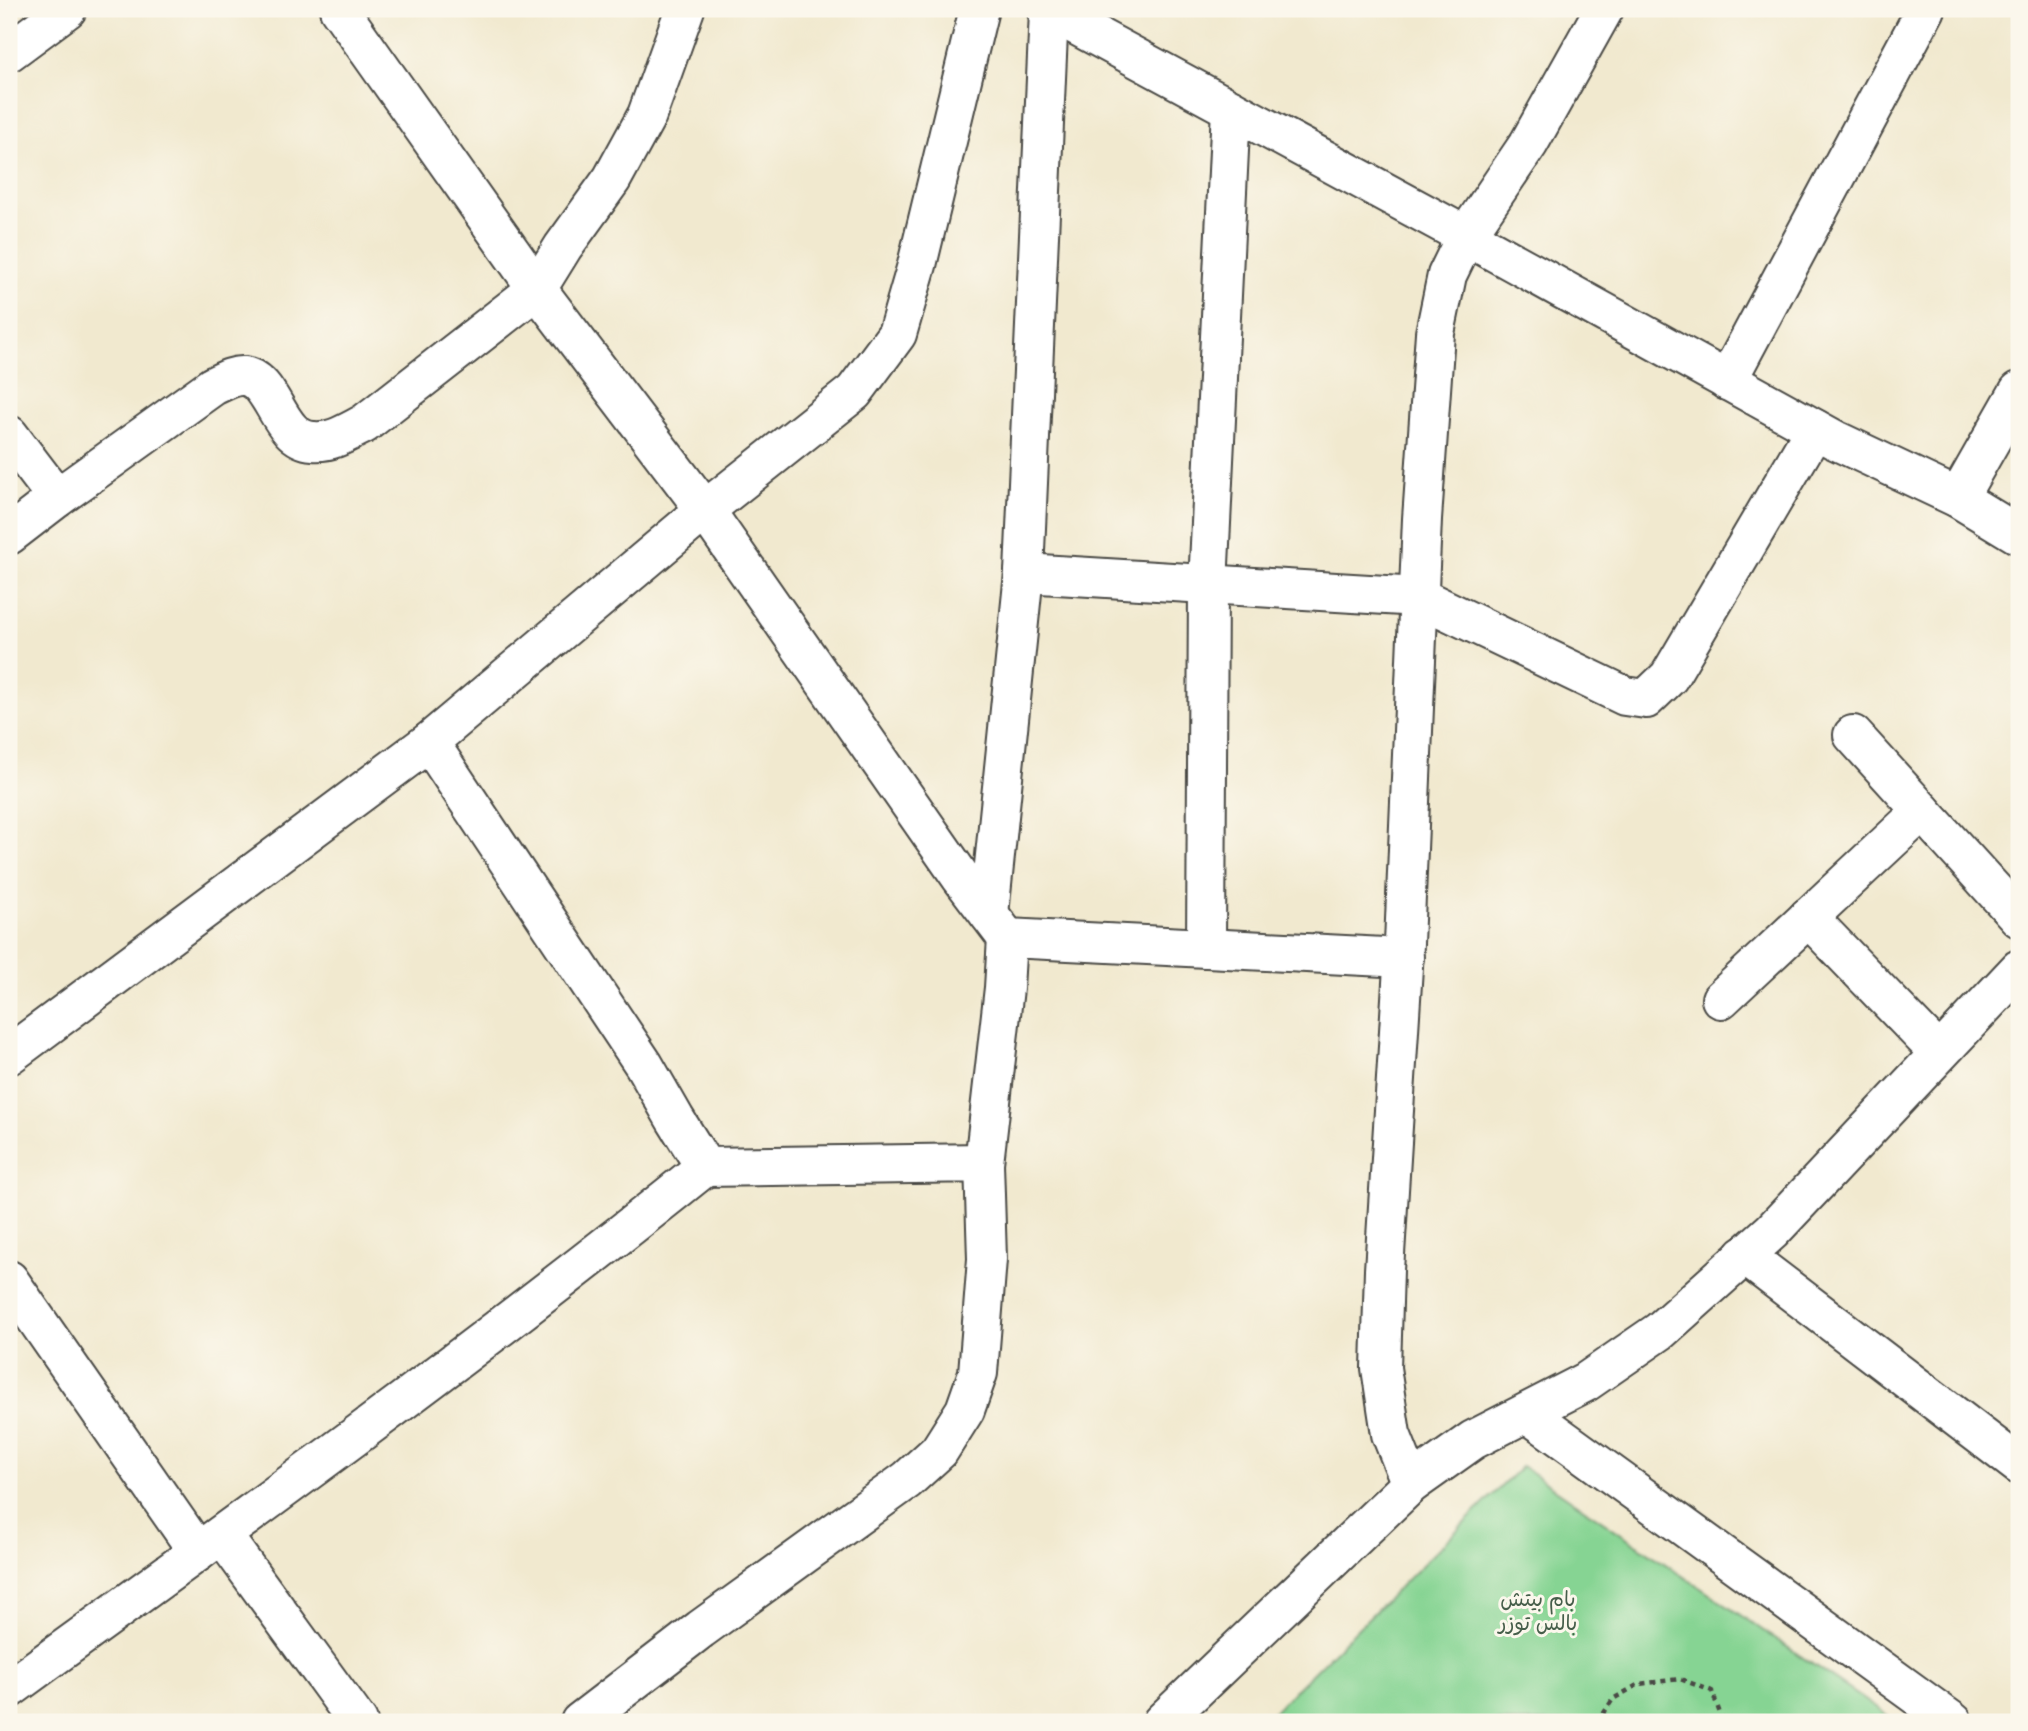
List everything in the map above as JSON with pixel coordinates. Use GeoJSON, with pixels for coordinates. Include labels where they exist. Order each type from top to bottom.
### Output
{"type":"FeatureCollection","features":[{"type":"Feature","properties":{"kind":"street"},"geometry":{"type":"LineString","coordinates":[[9,52],[67,9]]}},
{"type":"Feature","properties":{"kind":"street"},"geometry":{"type":"LineString","coordinates":[[339,9],[537,289],[705,510],[998,926],[1206,948],[1404,958]]}},
{"type":"Feature","properties":{"kind":"street"},"geometry":{"type":"LineString","coordinates":[[9,535],[213,386],[228,379],[245,376],[258,383],[291,432],[301,439],[314,442],[335,439],[364,424],[537,289],[612,178],[647,115],[685,9]]}},
{"type":"Feature","properties":{"kind":"street"},"geometry":{"type":"LineString","coordinates":[[9,1055],[429,742],[705,510],[854,392],[897,334],[917,265],[979,9]]}},
{"type":"Feature","properties":{"kind":"street"},"geometry":{"type":"LineString","coordinates":[[1411,1484],[1391,1434],[1381,1368],[1384,1270],[1404,958],[1422,519],[1435,332],[1447,275],[1466,236],[1529,143],[1604,9]]}},
{"type":"Feature","properties":{"kind":"street"},"geometry":{"type":"LineString","coordinates":[[1727,381],[1926,9]]}},
{"type":"Feature","properties":{"kind":"street"},"geometry":{"type":"LineString","coordinates":[[580,1722],[701,1629],[907,1480],[939,1451],[965,1410],[978,1373],[987,1259],[984,1163],[1004,988],[998,926],[1024,573],[1047,10],[1466,236],[1815,429],[1958,498],[2019,535]]}},
{"type":"Feature","properties":{"kind":"street"},"geometry":{"type":"LineString","coordinates":[[1206,948],[1208,585],[1231,109]]}},
{"type":"Feature","properties":{"kind":"street"},"geometry":{"type":"LineString","coordinates":[[1958,498],[2019,391]]}},
{"type":"Feature","properties":{"kind":"street"},"geometry":{"type":"LineString","coordinates":[[1024,573],[1419,597],[1625,696],[1646,699],[1669,677],[1815,429]]}},
{"type":"Feature","properties":{"kind":"street"},"geometry":{"type":"LineString","coordinates":[[9,435],[57,498]]}},
{"type":"Feature","properties":{"kind":"street"},"geometry":{"type":"LineString","coordinates":[[1853,735],[2019,918]]}},
{"type":"Feature","properties":{"kind":"street"},"geometry":{"type":"LineString","coordinates":[[429,742],[644,1065],[705,1167]]}},
{"type":"Feature","properties":{"kind":"street"},"geometry":{"type":"LineString","coordinates":[[1721,999],[1922,811]]}},
{"type":"Feature","properties":{"kind":"street"},"geometry":{"type":"LineString","coordinates":[[1808,917],[1939,1053]]}},
{"type":"Feature","properties":{"kind":"street"},"geometry":{"type":"LineString","coordinates":[[1162,1722],[1411,1484],[1473,1440],[1586,1381],[1660,1331],[1772,1231],[2019,969]]}},
{"type":"Feature","properties":{"kind":"street"},"geometry":{"type":"LineString","coordinates":[[9,1689],[210,1544],[585,1262],[705,1167],[984,1163]]}},
{"type":"Feature","properties":{"kind":"street"},"geometry":{"type":"LineString","coordinates":[[1744,1255],[2013,1447]]}},
{"type":"Feature","properties":{"kind":"street"},"geometry":{"type":"LineString","coordinates":[[9,1280],[210,1544],[358,1722]]}},
{"type":"Feature","properties":{"kind":"street"},"geometry":{"type":"LineString","coordinates":[[1527,1413],[1953,1722]]}},
{"type":"Feature","properties":{"kind":"path"},"geometry":{"type":"LineString","coordinates":[[1598,1722],[1613,1699],[1639,1684],[1680,1679],[1712,1691],[1723,1722]]}},
{"type":"Feature","properties":{"kind":"path"},"geometry":{"type":"LineString","coordinates":[[1285,1718],[1291,1722]]}},
{"type":"Feature","properties":{"kind":"green space","name":"بام بيتش بالس توزر"},"geometry":{"type":"Polygon","coordinates":[[[1522,1466],[1897,1722],[1263,1722],[1522,1466]]]}}]}
